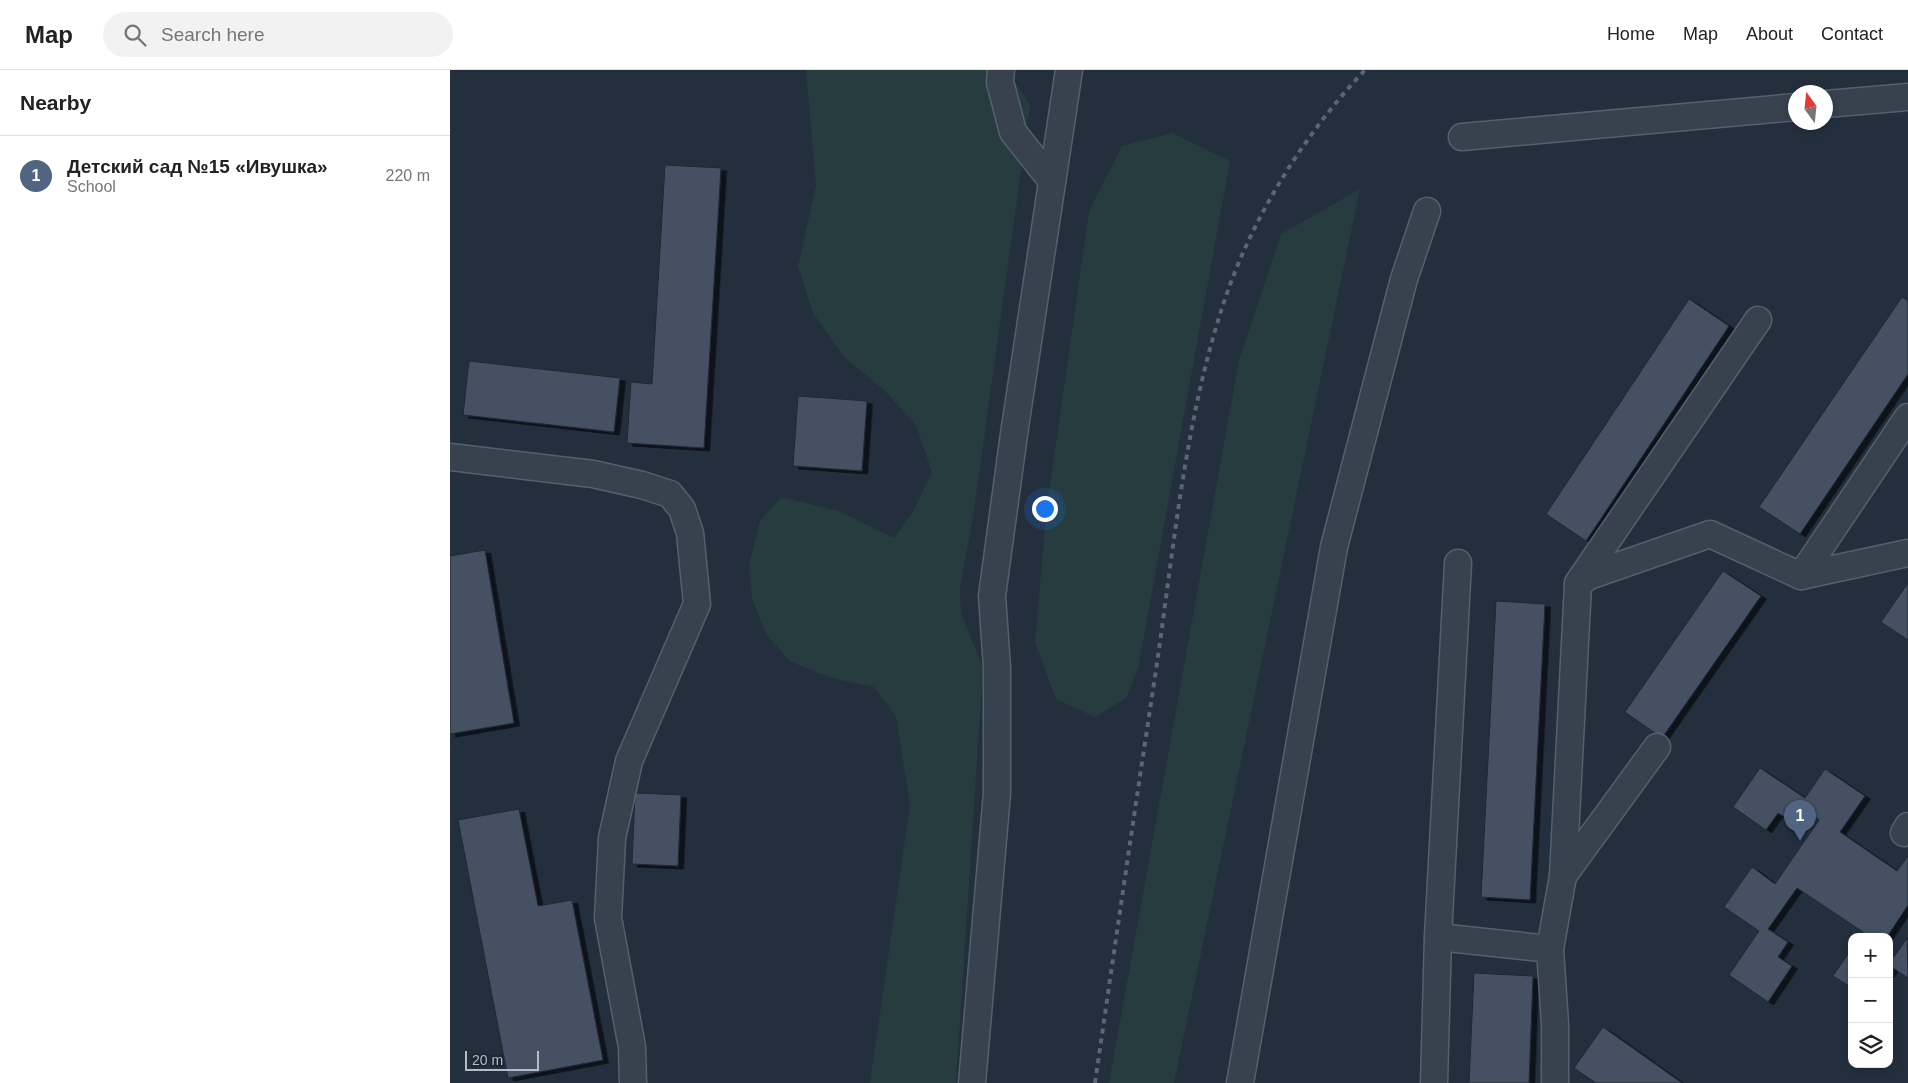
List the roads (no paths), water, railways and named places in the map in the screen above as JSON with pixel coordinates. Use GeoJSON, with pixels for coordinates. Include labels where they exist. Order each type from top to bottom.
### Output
{"type":"FeatureCollection","features":[{"type":"Feature","properties":{"kind":"street"},"geometry":{"type":"LineString","coordinates":[[1001,70],[1000,82],[1013,132],[1052,182]]}},
{"type":"Feature","properties":{"kind":"street"},"geometry":{"type":"LineString","coordinates":[[972,1083],[997,793],[997,668],[992,596],[1069,70]]}},
{"type":"Feature","properties":{"kind":"street"},"geometry":{"type":"LineString","coordinates":[[1833,103],[1908,97]]}},
{"type":"Feature","properties":{"kind":"street"},"geometry":{"type":"LineString","coordinates":[[1462,137],[1788,108]]}},
{"type":"Feature","properties":{"kind":"street"},"geometry":{"type":"LineString","coordinates":[[1240,1083],[1334,548],[1404,279],[1427,211]]}},
{"type":"Feature","properties":{"kind":"street"},"geometry":{"type":"LineString","coordinates":[[1555,1083],[1555,1024],[1550,949],[1563,876],[1578,584],[1758,320]]}},
{"type":"Feature","properties":{"kind":"street"},"geometry":{"type":"LineString","coordinates":[[1801,576],[1908,417]]}},
{"type":"Feature","properties":{"kind":"street"},"geometry":{"type":"LineString","coordinates":[[450,457],[593,474],[642,485],[670,494],[682,509],[690,533],[696,604],[629,761],[612,838],[608,918],[632,1047],[634,1083]]}},
{"type":"Feature","properties":{"kind":"street"},"geometry":{"type":"LineString","coordinates":[[1578,584],[1588,576],[1710,534],[1801,576],[1908,553]]}},
{"type":"Feature","properties":{"kind":"street"},"geometry":{"type":"LineString","coordinates":[[1434,1083],[1438,937],[1458,563]]}},
{"type":"Feature","properties":{"kind":"street"},"geometry":{"type":"LineString","coordinates":[[1563,876],[1657,747]]}},
{"type":"Feature","properties":{"kind":"street"},"geometry":{"type":"LineString","coordinates":[[1438,937],[1550,949]]}},
{"type":"Feature","properties":{"kind":"railway"},"geometry":{"type":"LineString","coordinates":[[1095,1083],[1176,523],[1203,376],[1231,282],[1256,225],[1288,169],[1306,143],[1344,93],[1365,70]]}},
{"type":"Feature","properties":{"kind":"place","name":"Детский сад №15 «Ивушка»"},"geometry":{"type":"Point","coordinates":[1800,841]}}]}
